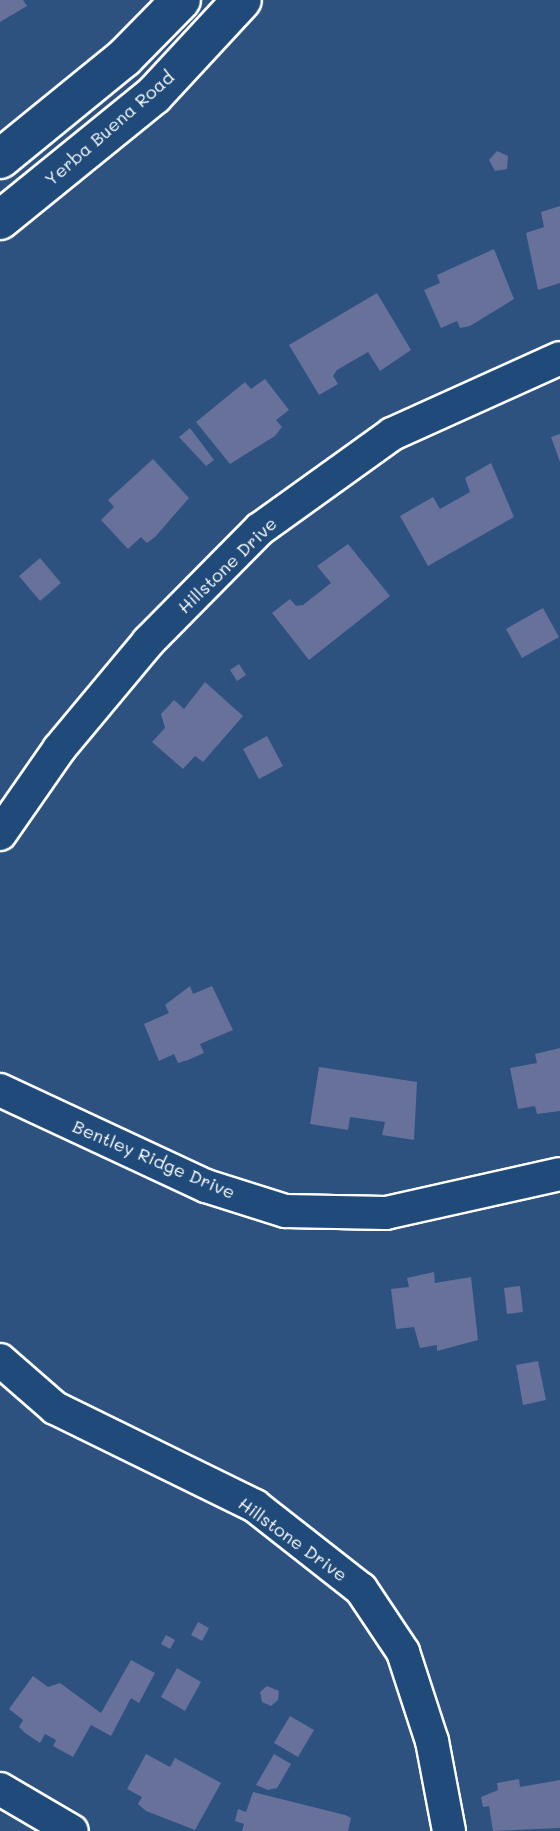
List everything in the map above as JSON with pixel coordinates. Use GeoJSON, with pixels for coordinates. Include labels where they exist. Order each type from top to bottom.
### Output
{"type":"FeatureCollection","features":[{"type":"Feature","properties":{"kind":"main road"},"geometry":{"type":"LineString","coordinates":[[0,159],[124,58],[181,0]]}},
{"type":"Feature","properties":{"kind":"main road","name":"Yerba Buena Road"},"geometry":{"type":"LineString","coordinates":[[0,220],[154,95],[242,0]]}},
{"type":"Feature","properties":{"kind":"street","name":"Hillstone Drive"},"geometry":{"type":"LineString","coordinates":[[0,834],[59,749],[148,642],[260,529],[392,434],[560,358]]}},
{"type":"Feature","properties":{"kind":"street","name":"Bentley Ridge Drive"},"geometry":{"type":"LineString","coordinates":[[0,1090],[206,1186],[285,1210],[386,1213],[560,1174]]}},
{"type":"Feature","properties":{"kind":"street","name":"Hillstone Drive"},"geometry":{"type":"LineString","coordinates":[[0,1360],[55,1408],[256,1506],[361,1590],[403,1652],[432,1741],[449,1831]]}},
{"type":"Feature","properties":{"kind":"street"},"geometry":{"type":"LineString","coordinates":[[0,1789],[72,1831]]}},
{"type":"Feature","properties":{"kind":"building"},"geometry":{"type":"Polygon","coordinates":[[[0,0],[23,0],[27,6],[0,22],[0,0]]]}},
{"type":"Feature","properties":{"kind":"building"},"geometry":{"type":"Polygon","coordinates":[[[497,151],[508,156],[507,169],[495,171],[489,160],[497,151]]]}},
{"type":"Feature","properties":{"kind":"building"},"geometry":{"type":"Polygon","coordinates":[[[560,206],[560,283],[538,290],[526,233],[544,227],[541,212],[560,206]]]}},
{"type":"Feature","properties":{"kind":"building"},"geometry":{"type":"Polygon","coordinates":[[[494,249],[514,299],[470,326],[460,328],[457,321],[441,328],[424,290],[440,283],[437,275],[494,249]]]}},
{"type":"Feature","properties":{"kind":"building"},"geometry":{"type":"Polygon","coordinates":[[[377,293],[411,350],[380,371],[368,352],[337,370],[333,376],[338,384],[319,395],[289,345],[377,293]]]}},
{"type":"Feature","properties":{"kind":"building"},"geometry":{"type":"Polygon","coordinates":[[[265,379],[289,410],[276,420],[282,427],[275,436],[230,464],[196,422],[245,382],[251,389],[265,379]]]}},
{"type":"Feature","properties":{"kind":"building"},"geometry":{"type":"Polygon","coordinates":[[[190,428],[214,460],[206,466],[179,437],[190,428]]]}},
{"type":"Feature","properties":{"kind":"building"},"geometry":{"type":"Polygon","coordinates":[[[560,434],[560,462],[551,437],[560,434]]]}},
{"type":"Feature","properties":{"kind":"building"},"geometry":{"type":"Polygon","coordinates":[[[153,459],[189,498],[155,537],[147,543],[141,537],[128,549],[101,520],[114,507],[108,500],[153,459]]]}},
{"type":"Feature","properties":{"kind":"building"},"geometry":{"type":"Polygon","coordinates":[[[491,463],[514,517],[428,566],[400,516],[433,497],[440,509],[470,492],[465,478],[491,463]]]}},
{"type":"Feature","properties":{"kind":"building"},"geometry":{"type":"Polygon","coordinates":[[[348,544],[390,596],[309,660],[272,613],[290,599],[296,606],[303,605],[331,583],[317,566],[348,544]]]}},
{"type":"Feature","properties":{"kind":"building"},"geometry":{"type":"Polygon","coordinates":[[[40,558],[61,583],[40,601],[19,576],[40,558]]]}},
{"type":"Feature","properties":{"kind":"building"},"geometry":{"type":"Polygon","coordinates":[[[543,608],[559,637],[522,658],[506,629],[543,608]]]}},
{"type":"Feature","properties":{"kind":"building"},"geometry":{"type":"Polygon","coordinates":[[[239,664],[246,675],[237,681],[230,670],[239,664]]]}},
{"type":"Feature","properties":{"kind":"building"},"geometry":{"type":"Polygon","coordinates":[[[205,682],[243,716],[203,762],[195,756],[183,769],[152,742],[165,728],[161,714],[174,700],[184,709],[205,682]]]}},
{"type":"Feature","properties":{"kind":"building"},"geometry":{"type":"Polygon","coordinates":[[[267,736],[283,766],[259,779],[243,749],[267,736]]]}},
{"type":"Feature","properties":{"kind":"building"},"geometry":{"type":"Polygon","coordinates":[[[190,986],[193,994],[212,986],[233,1030],[200,1044],[204,1053],[188,1060],[178,1063],[174,1054],[159,1061],[144,1024],[169,1013],[165,1005],[190,986]]]}},
{"type":"Feature","properties":{"kind":"building"},"geometry":{"type":"Polygon","coordinates":[[[560,1048],[560,1111],[537,1114],[535,1106],[518,1109],[510,1068],[537,1063],[535,1054],[560,1048]]]}},
{"type":"Feature","properties":{"kind":"building"},"geometry":{"type":"Polygon","coordinates":[[[319,1067],[417,1082],[414,1140],[382,1135],[385,1122],[350,1117],[348,1130],[310,1124],[319,1067]]]}},
{"type":"Feature","properties":{"kind":"building"},"geometry":{"type":"Polygon","coordinates":[[[434,1272],[435,1283],[471,1277],[478,1340],[437,1351],[437,1345],[420,1348],[414,1327],[396,1329],[391,1289],[409,1287],[407,1278],[434,1272]]]}},
{"type":"Feature","properties":{"kind":"building"},"geometry":{"type":"Polygon","coordinates":[[[520,1286],[523,1312],[507,1314],[504,1288],[520,1286]]]}},
{"type":"Feature","properties":{"kind":"building"},"geometry":{"type":"Polygon","coordinates":[[[538,1361],[546,1400],[523,1405],[516,1365],[538,1361]]]}},
{"type":"Feature","properties":{"kind":"building"},"geometry":{"type":"Polygon","coordinates":[[[198,1622],[209,1628],[202,1641],[191,1635],[198,1622]]]}},
{"type":"Feature","properties":{"kind":"building"},"geometry":{"type":"Polygon","coordinates":[[[166,1635],[175,1640],[170,1649],[161,1644],[166,1635]]]}},
{"type":"Feature","properties":{"kind":"building"},"geometry":{"type":"Polygon","coordinates":[[[131,1660],[155,1673],[139,1703],[131,1698],[111,1736],[91,1725],[73,1757],[53,1746],[56,1740],[45,1734],[40,1743],[25,1733],[19,1727],[23,1720],[9,1709],[33,1676],[48,1687],[60,1683],[101,1713],[131,1660]]]}},
{"type":"Feature","properties":{"kind":"building"},"geometry":{"type":"Polygon","coordinates":[[[177,1668],[201,1682],[185,1711],[161,1697],[177,1668]]]}},
{"type":"Feature","properties":{"kind":"building"},"geometry":{"type":"Polygon","coordinates":[[[267,1686],[279,1691],[278,1700],[271,1706],[262,1702],[260,1692],[267,1686]]]}},
{"type":"Feature","properties":{"kind":"building"},"geometry":{"type":"Polygon","coordinates":[[[290,1716],[314,1730],[298,1757],[274,1743],[290,1716]]]}},
{"type":"Feature","properties":{"kind":"building"},"geometry":{"type":"Polygon","coordinates":[[[146,1754],[170,1767],[175,1758],[221,1783],[195,1830],[146,1811],[138,1804],[142,1797],[127,1789],[146,1754]]]}},
{"type":"Feature","properties":{"kind":"building"},"geometry":{"type":"Polygon","coordinates":[[[274,1754],[291,1764],[277,1788],[268,1790],[256,1785],[274,1754]]]}},
{"type":"Feature","properties":{"kind":"building"},"geometry":{"type":"Polygon","coordinates":[[[519,1779],[520,1787],[560,1780],[560,1828],[493,1831],[489,1806],[483,1807],[481,1797],[498,1790],[497,1783],[519,1779]]]}},
{"type":"Feature","properties":{"kind":"building"},"geometry":{"type":"Polygon","coordinates":[[[253,1792],[345,1815],[351,1818],[348,1831],[242,1831],[244,1824],[235,1821],[238,1809],[246,1812],[253,1792]]]}}]}
